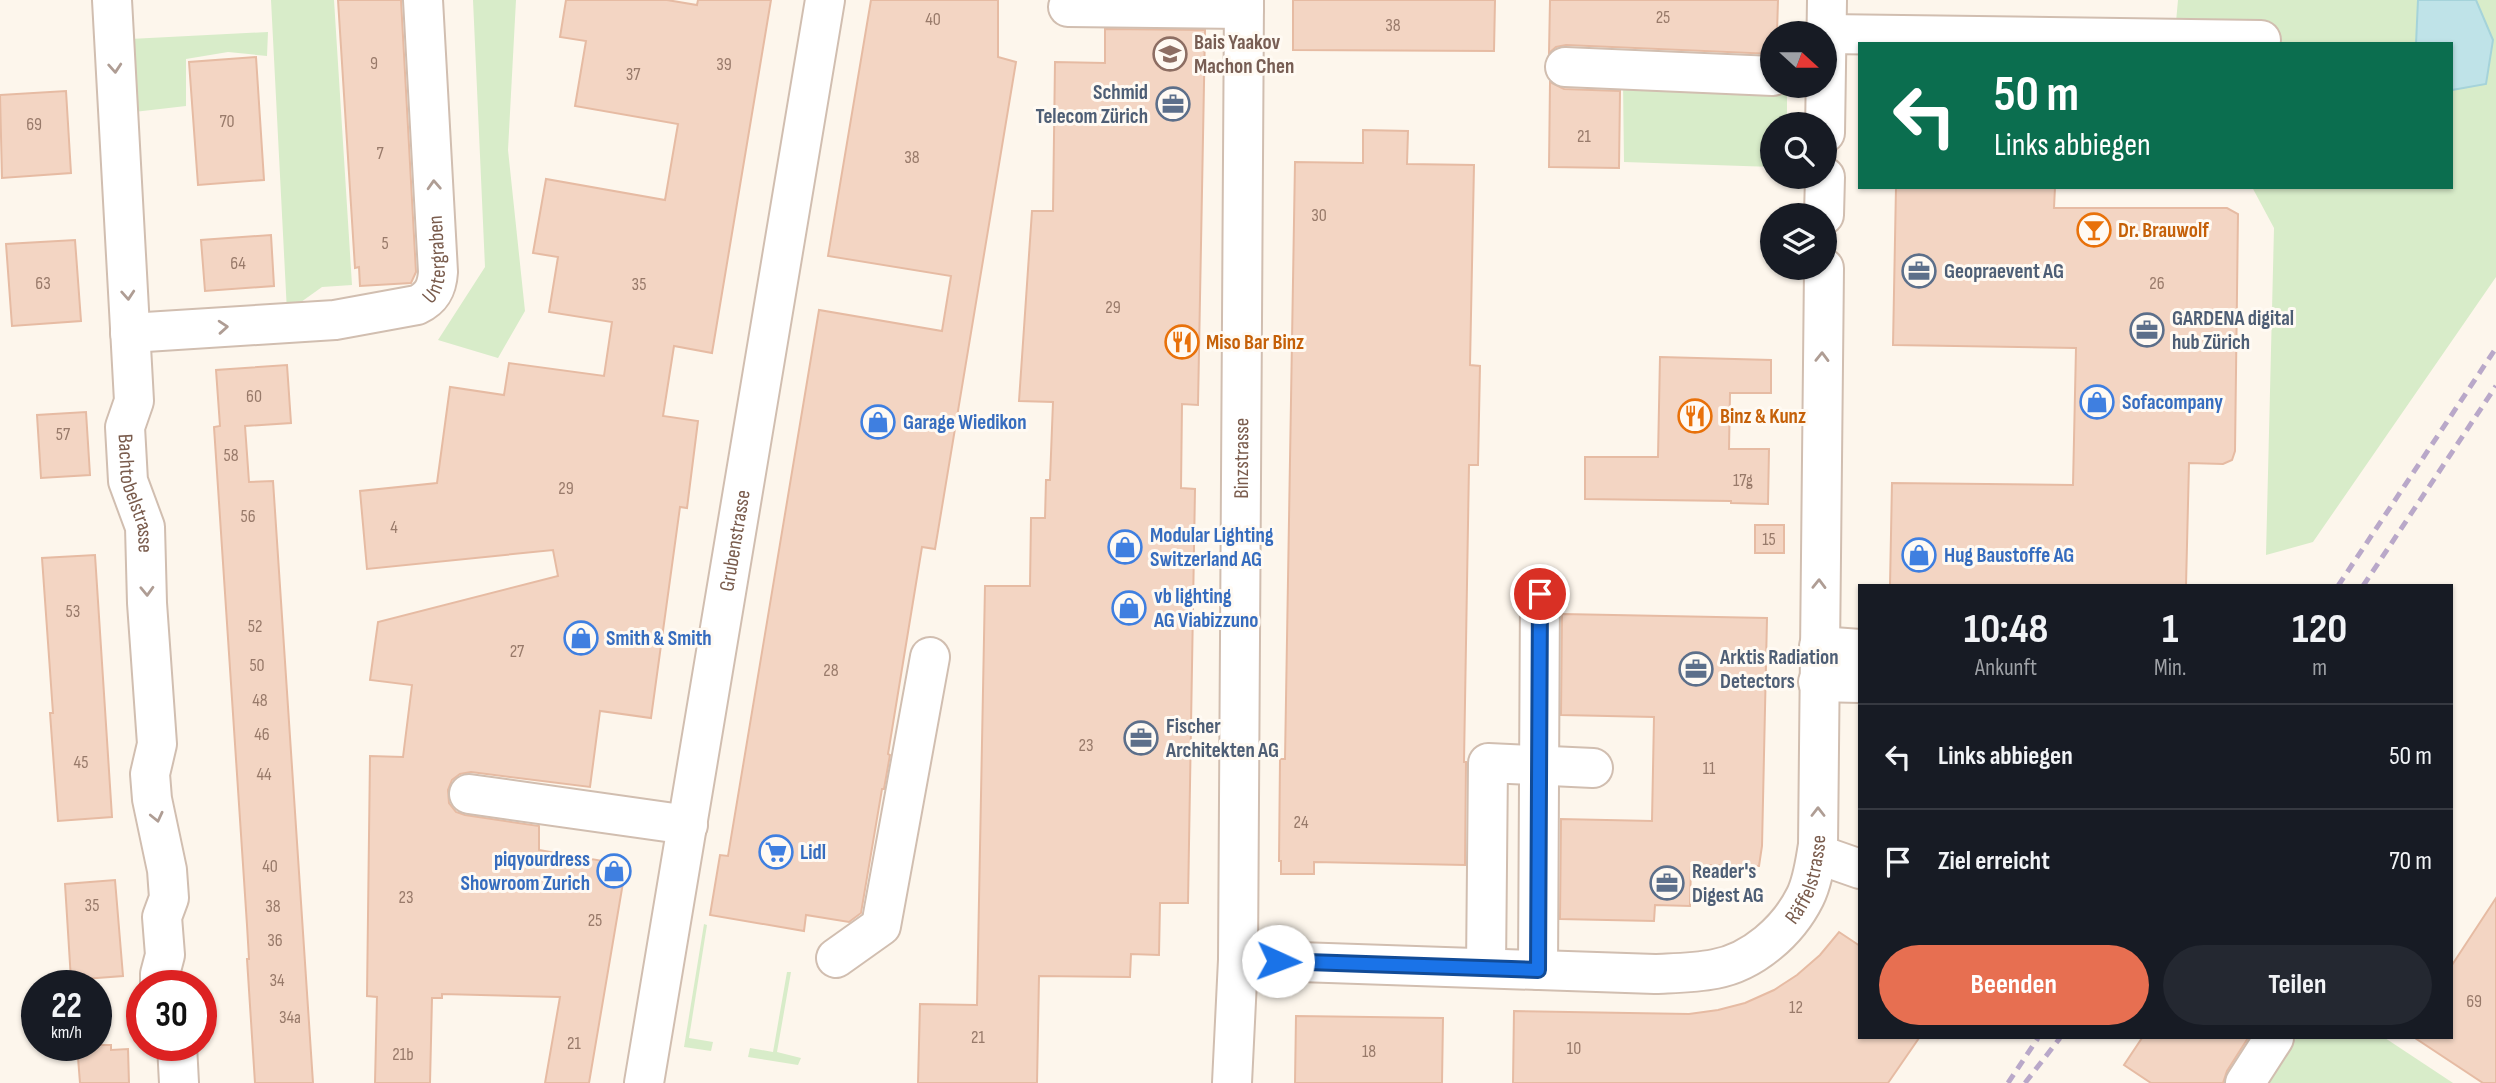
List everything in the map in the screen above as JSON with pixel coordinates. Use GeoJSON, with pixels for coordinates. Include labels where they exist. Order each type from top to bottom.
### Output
{"type":"FeatureCollection","features":[{"type":"Feature","properties":{"kind":"street","name":"Bachtobelstrasse"},"geometry":{"type":"LineString","coordinates":[[112,0],[134,401],[125,427],[128,481],[145,527],[157,744],[150,774],[152,799],[167,870],[169,898],[162,917],[164,955],[161,970]]}},
{"type":"Feature","properties":{"kind":"street","name":"Untergraben"},"geometry":{"type":"LineString","coordinates":[[130,333],[335,320],[426,301],[438,283],[438,272],[423,0]]}},
{"type":"Feature","properties":{"kind":"street","name":"Grubenstrasse"},"geometry":{"type":"LineString","coordinates":[[644,1083],[756,400],[825,0]]}},
{"type":"Feature","properties":{"kind":"street"},"geometry":{"type":"LineString","coordinates":[[1068,6],[1244,5]]}},
{"type":"Feature","properties":{"kind":"street","name":"Binzstrasse"},"geometry":{"type":"LineString","coordinates":[[1233,1083],[1238,960],[1244,5]]}},
{"type":"Feature","properties":{"kind":"street"},"geometry":{"type":"LineString","coordinates":[[1827,17],[2261,40]]}},
{"type":"Feature","properties":{"kind":"street"},"geometry":{"type":"LineString","coordinates":[[1565,67],[1760,75]]}},
{"type":"Feature","properties":{"kind":"street","name":"Räffelstrasse"},"geometry":{"type":"LineString","coordinates":[[1238,960],[1655,974],[1717,969],[1764,946],[1782,931],[1806,896],[1814,867],[1824,280]]}},
{"type":"Feature","properties":{"kind":"street"},"geometry":{"type":"LineString","coordinates":[[1538,970],[1540,594]]}},
{"type":"Feature","properties":{"kind":"street"},"geometry":{"type":"LineString","coordinates":[[1819,664],[1858,650]]}},
{"type":"Feature","properties":{"kind":"street"},"geometry":{"type":"LineString","coordinates":[[836,958],[881,926],[930,657]]}},
{"type":"Feature","properties":{"kind":"street"},"geometry":{"type":"LineString","coordinates":[[1819,664],[1858,682]]}},
{"type":"Feature","properties":{"kind":"street"},"geometry":{"type":"LineString","coordinates":[[1486,968],[1488,763],[1593,768]]}},
{"type":"Feature","properties":{"kind":"street"},"geometry":{"type":"LineString","coordinates":[[469,793],[688,825]]}},
{"type":"Feature","properties":{"kind":"street"},"geometry":{"type":"LineString","coordinates":[[1814,867],[1858,869]]}},
{"type":"Feature","properties":{"kind":"street"},"geometry":{"type":"LineString","coordinates":[[2245,1083],[2273,1039]]}},
{"type":"Feature","properties":{"kind":"street"},"geometry":{"type":"LineString","coordinates":[[178,1061],[179,1083]]}},
{"type":"Feature","properties":{"kind":"green space"},"geometry":{"type":"Polygon","coordinates":[[[271,0],[334,0],[352,285],[322,287],[287,312],[271,0]]]}},
{"type":"Feature","properties":{"kind":"green space"},"geometry":{"type":"Polygon","coordinates":[[[473,0],[516,0],[508,150],[525,311],[498,358],[438,340],[485,267],[473,0]]]}},
{"type":"Feature","properties":{"kind":"green space"},"geometry":{"type":"Polygon","coordinates":[[[2178,0],[2496,0],[2496,277],[2313,542],[2266,555],[2274,228],[2253,189],[2453,189],[2453,42],[2259,42],[2176,22],[2178,0]]]}},
{"type":"Feature","properties":{"kind":"green space"},"geometry":{"type":"Polygon","coordinates":[[[268,32],[267,56],[228,52],[186,59],[186,106],[134,112],[130,39],[268,32]]]}},
{"type":"Feature","properties":{"kind":"green space"},"geometry":{"type":"Polygon","coordinates":[[[1623,83],[1760,86],[1760,98],[1787,98],[1787,112],[1760,112],[1760,167],[1624,162],[1623,83]]]}},
{"type":"Feature","properties":{"kind":"green space"},"geometry":{"type":"Polygon","coordinates":[[[704,924],[707,925],[689,1038],[713,1042],[711,1051],[684,1047],[704,924]]]}},
{"type":"Feature","properties":{"kind":"green space"},"geometry":{"type":"Polygon","coordinates":[[[787,972],[791,972],[777,1052],[801,1058],[798,1065],[748,1057],[750,1048],[773,1052],[787,972]]]}},
{"type":"Feature","properties":{"kind":"green space"},"geometry":{"type":"Polygon","coordinates":[[[2295,1039],[2387,1039],[2453,1083],[2266,1083],[2295,1039]]]}},
{"type":"Feature","properties":{"kind":"water"},"geometry":{"type":"Polygon","coordinates":[[[2418,0],[2476,0],[2493,40],[2486,84],[2453,90],[2453,42],[2416,42],[2418,0]]]}},
{"type":"Feature","properties":{"kind":"building"},"geometry":{"type":"Polygon","coordinates":[[[338,0],[401,0],[416,272],[411,283],[360,286],[359,267],[355,268],[338,0]]]}},
{"type":"Feature","properties":{"kind":"building"},"geometry":{"type":"Polygon","coordinates":[[[566,0],[667,0],[697,5],[698,0],[771,0],[712,353],[674,346],[663,416],[698,421],[687,508],[680,507],[651,718],[600,711],[590,787],[471,772],[460,774],[452,780],[448,790],[449,803],[456,812],[539,826],[539,850],[626,865],[589,1083],[545,1083],[560,997],[442,994],[442,998],[432,998],[430,1083],[375,1083],[377,997],[367,996],[370,756],[403,757],[412,685],[370,680],[378,622],[558,576],[553,550],[367,569],[360,491],[437,483],[450,387],[504,395],[509,363],[604,376],[612,322],[549,312],[558,257],[533,253],[546,179],[665,200],[678,124],[575,106],[586,41],[560,37],[566,0]]]}},
{"type":"Feature","properties":{"kind":"building"},"geometry":{"type":"Polygon","coordinates":[[[871,0],[998,0],[998,57],[1016,62],[935,549],[922,547],[888,754],[890,755],[861,913],[849,922],[806,915],[804,931],[710,915],[720,855],[728,856],[819,310],[942,331],[951,276],[828,256],[871,0]]]}},
{"type":"Feature","properties":{"kind":"building"},"geometry":{"type":"Polygon","coordinates":[[[1293,0],[1495,0],[1494,51],[1293,50],[1293,0]]]}},
{"type":"Feature","properties":{"kind":"building"},"geometry":{"type":"Polygon","coordinates":[[[1550,0],[1778,0],[1777,21],[1760,21],[1760,53],[1566,45],[1556,47],[1549,53],[1550,0]]]}},
{"type":"Feature","properties":{"kind":"building"},"geometry":{"type":"Polygon","coordinates":[[[1105,29],[1205,30],[1198,405],[1182,404],[1181,488],[1195,489],[1188,903],[1160,903],[1159,955],[1131,954],[1130,977],[1039,976],[1037,1083],[918,1083],[920,1004],[977,1005],[985,586],[1030,586],[1031,518],[1045,518],[1046,480],[1050,480],[1053,402],[1019,401],[1032,211],[1053,211],[1055,62],[1105,63],[1105,29]]]}},
{"type":"Feature","properties":{"kind":"building"},"geometry":{"type":"Polygon","coordinates":[[[256,57],[264,180],[198,185],[189,62],[256,57]]]}},
{"type":"Feature","properties":{"kind":"building"},"geometry":{"type":"Polygon","coordinates":[[[1550,82],[1564,89],[1620,91],[1619,168],[1549,167],[1550,82]]]}},
{"type":"Feature","properties":{"kind":"building"},"geometry":{"type":"Polygon","coordinates":[[[66,91],[71,173],[2,178],[0,95],[66,91]]]}},
{"type":"Feature","properties":{"kind":"building"},"geometry":{"type":"Polygon","coordinates":[[[1363,130],[1408,131],[1407,164],[1474,165],[1470,365],[1480,366],[1478,465],[1469,465],[1465,865],[1314,862],[1314,874],[1281,874],[1280,759],[1285,759],[1295,162],[1363,163],[1363,130]]]}},
{"type":"Feature","properties":{"kind":"building"},"geometry":{"type":"Polygon","coordinates":[[[1896,189],[2055,189],[2054,208],[2227,208],[2238,214],[2235,451],[2232,460],[2223,464],[2189,463],[2186,584],[1890,584],[1892,483],[2073,485],[2076,348],[1893,345],[1896,189]]]}},
{"type":"Feature","properties":{"kind":"building"},"geometry":{"type":"Polygon","coordinates":[[[271,235],[274,286],[205,291],[201,240],[271,235]]]}},
{"type":"Feature","properties":{"kind":"building"},"geometry":{"type":"Polygon","coordinates":[[[75,240],[81,321],[12,326],[6,244],[75,240]]]}},
{"type":"Feature","properties":{"kind":"building"},"geometry":{"type":"Polygon","coordinates":[[[1660,357],[1771,360],[1771,393],[1730,393],[1729,449],[1769,449],[1768,504],[1585,499],[1585,457],[1658,457],[1660,357]]]}},
{"type":"Feature","properties":{"kind":"building"},"geometry":{"type":"Polygon","coordinates":[[[287,365],[291,423],[245,426],[249,482],[273,481],[313,1083],[255,1083],[214,427],[220,426],[216,370],[287,365]]]}},
{"type":"Feature","properties":{"kind":"building"},"geometry":{"type":"Polygon","coordinates":[[[86,412],[90,475],[41,478],[37,415],[86,412]]]}},
{"type":"Feature","properties":{"kind":"building"},"geometry":{"type":"Polygon","coordinates":[[[1755,525],[1784,525],[1784,553],[1755,553],[1755,525]]]}},
{"type":"Feature","properties":{"kind":"building"},"geometry":{"type":"Polygon","coordinates":[[[95,555],[112,817],[58,821],[42,558],[95,555]]]}},
{"type":"Feature","properties":{"kind":"building"},"geometry":{"type":"Polygon","coordinates":[[[1562,614],[1767,618],[1762,846],[1759,866],[1691,865],[1690,906],[1655,905],[1654,921],[1560,919],[1561,819],[1652,821],[1654,717],[1561,715],[1562,614]]]}},
{"type":"Feature","properties":{"kind":"building"},"geometry":{"type":"Polygon","coordinates":[[[115,880],[123,976],[112,977],[112,970],[70,970],[65,884],[115,880]]]}},
{"type":"Feature","properties":{"kind":"building"},"geometry":{"type":"Polygon","coordinates":[[[2496,898],[2496,1083],[2483,1083],[2417,1039],[2453,1039],[2453,963],[2496,898]]]}},
{"type":"Feature","properties":{"kind":"building"},"geometry":{"type":"Polygon","coordinates":[[[1839,932],[1858,945],[1858,1039],[1918,1039],[1888,1083],[1513,1083],[1514,1011],[1689,1014],[1718,1010],[1745,1003],[1774,990],[1820,955],[1839,932]]]}},
{"type":"Feature","properties":{"kind":"building"},"geometry":{"type":"Polygon","coordinates":[[[1296,1016],[1443,1018],[1442,1083],[1295,1083],[1296,1016]]]}},
{"type":"Feature","properties":{"kind":"building"},"geometry":{"type":"Polygon","coordinates":[[[2141,1039],[2247,1039],[2227,1071],[2223,1083],[2151,1083],[2124,1065],[2141,1039]]]}},
{"type":"Feature","properties":{"kind":"building"},"geometry":{"type":"Polygon","coordinates":[[[126,1049],[129,1083],[80,1083],[78,1061],[112,1061],[112,1050],[126,1049]]]}},
{"type":"Feature","properties":{"kind":"railway"},"geometry":{"type":"LineString","coordinates":[[2339,584],[2496,348]]}},
{"type":"Feature","properties":{"kind":"railway"},"geometry":{"type":"LineString","coordinates":[[2364,584],[2496,386]]}},
{"type":"Feature","properties":{"kind":"railway"},"geometry":{"type":"LineString","coordinates":[[2008,1083],[2037,1039]]}},
{"type":"Feature","properties":{"kind":"railway"},"geometry":{"type":"LineString","coordinates":[[2025,1083],[2059,1039]]}},
{"type":"Feature","properties":{"kind":"place","name":"Bais Yaakov Machon Chen"},"geometry":{"type":"Point","coordinates":[1170,54]}},
{"type":"Feature","properties":{"kind":"place","name":"Schmid Telecom Zürich"},"geometry":{"type":"Point","coordinates":[1173,104]}},
{"type":"Feature","properties":{"kind":"place","name":"Dr. Brauwolf"},"geometry":{"type":"Point","coordinates":[2094,230]}},
{"type":"Feature","properties":{"kind":"place","name":"Geopraevent AG"},"geometry":{"type":"Point","coordinates":[1919,271]}},
{"type":"Feature","properties":{"kind":"place","name":"GARDENA digital hub Zürich"},"geometry":{"type":"Point","coordinates":[2147,330]}},
{"type":"Feature","properties":{"kind":"place","name":"Miso Bar Binz"},"geometry":{"type":"Point","coordinates":[1182,342]}},
{"type":"Feature","properties":{"kind":"place","name":"Sofacompany"},"geometry":{"type":"Point","coordinates":[2097,402]}},
{"type":"Feature","properties":{"kind":"place","name":"Binz & Kunz"},"geometry":{"type":"Point","coordinates":[1695,416]}},
{"type":"Feature","properties":{"kind":"place","name":"Garage Wiedikon"},"geometry":{"type":"Point","coordinates":[878,422]}},
{"type":"Feature","properties":{"kind":"place","name":"Modular Lighting Switzerland AG"},"geometry":{"type":"Point","coordinates":[1125,547]}},
{"type":"Feature","properties":{"kind":"place","name":"Hug Baustoffe AG"},"geometry":{"type":"Point","coordinates":[1919,555]}},
{"type":"Feature","properties":{"kind":"place","name":"vb lighting AG Viabizzuno"},"geometry":{"type":"Point","coordinates":[1129,608]}},
{"type":"Feature","properties":{"kind":"place","name":"Smith & Smith"},"geometry":{"type":"Point","coordinates":[581,638]}},
{"type":"Feature","properties":{"kind":"place","name":"Arktis Radiation Detectors"},"geometry":{"type":"Point","coordinates":[1696,669]}},
{"type":"Feature","properties":{"kind":"place","name":"Fischer Architekten AG"},"geometry":{"type":"Point","coordinates":[1141,738]}},
{"type":"Feature","properties":{"kind":"place","name":"Lidl"},"geometry":{"type":"Point","coordinates":[776,852]}},
{"type":"Feature","properties":{"kind":"place","name":"piqyourdress Showroom Zurich"},"geometry":{"type":"Point","coordinates":[614,871]}},
{"type":"Feature","properties":{"kind":"place","name":"Reader's Digest AG"},"geometry":{"type":"Point","coordinates":[1667,883]}},
{"type":"Feature","properties":{"kind":"route"},"geometry":{"type":"LineString","coordinates":[[1278,961],[1538,970],[1540,594]]}}]}
